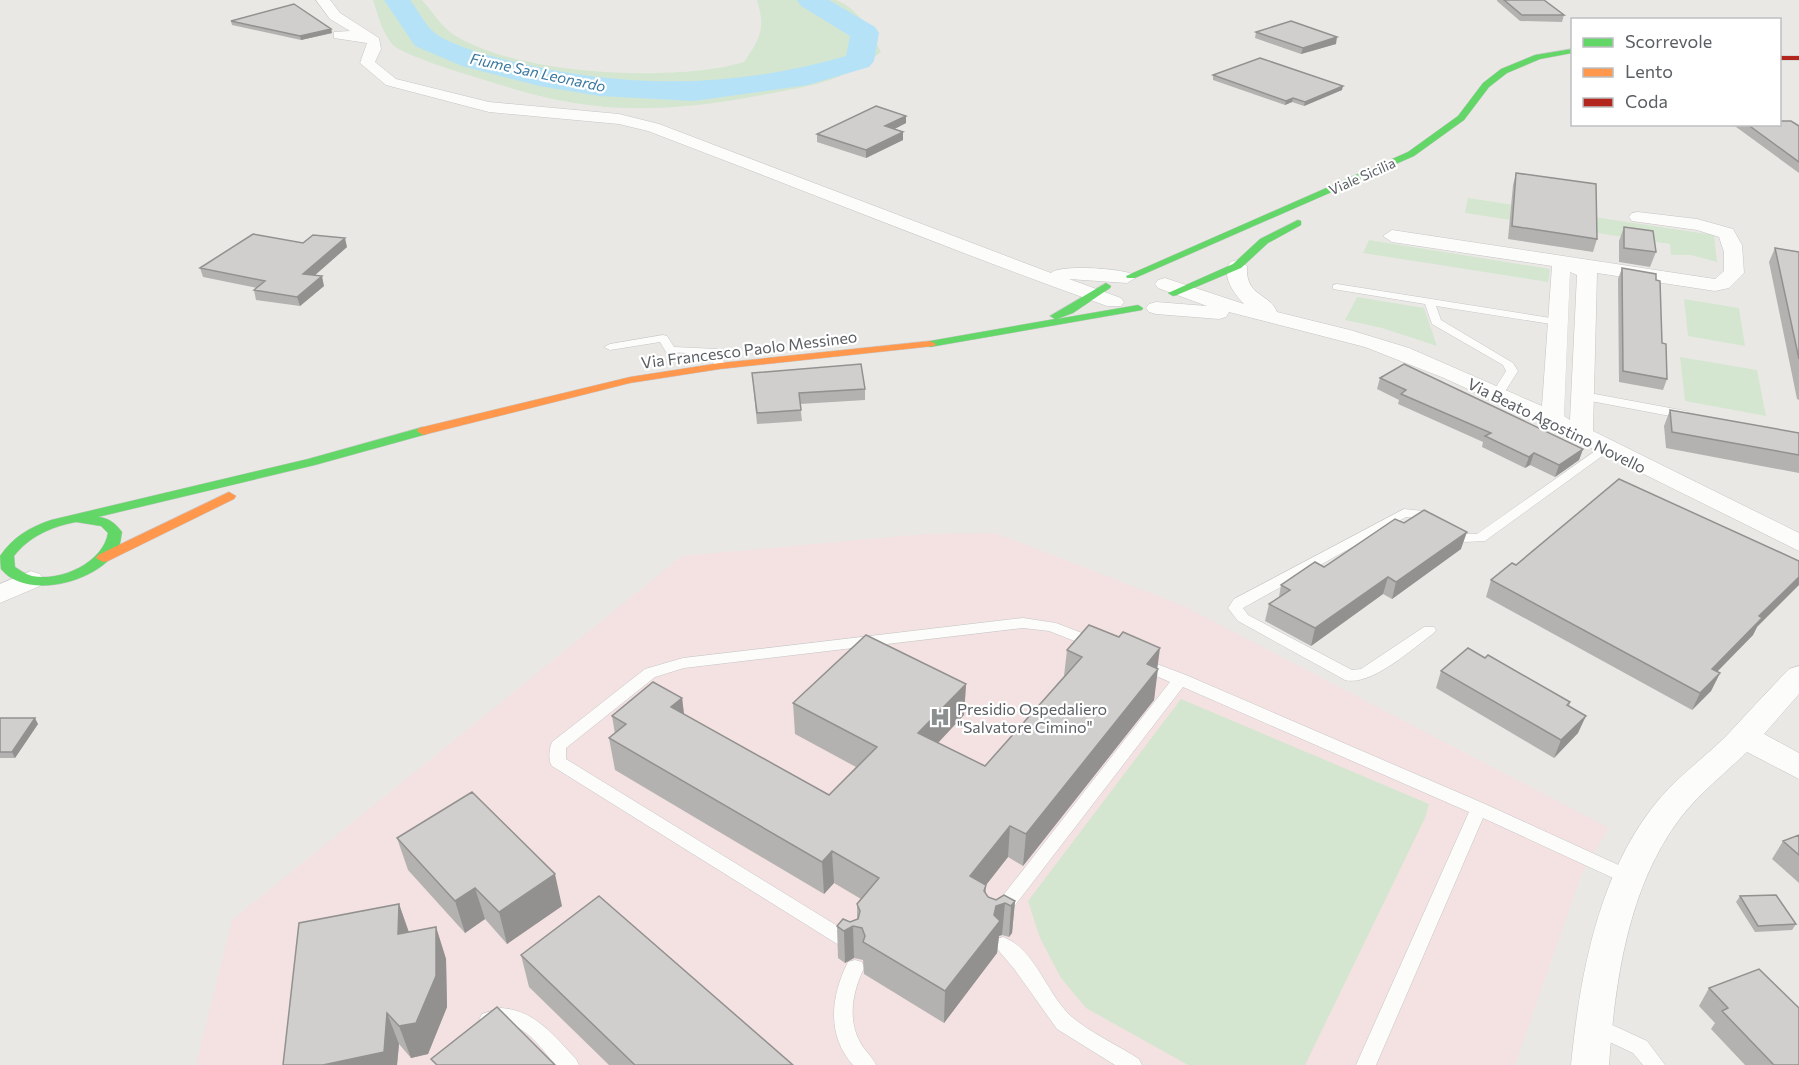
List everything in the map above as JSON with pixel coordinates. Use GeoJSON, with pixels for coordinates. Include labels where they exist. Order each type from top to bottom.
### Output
{"type":"FeatureCollection","features":[{"type":"Feature","properties":{"kind":"main road"},"geometry":{"type":"LineString","coordinates":[[1781,50],[1799,50]]}},
{"type":"Feature","properties":{"kind":"main road","name":"Viale Sicilia"},"geometry":{"type":"LineString","coordinates":[[1019,327],[1069,311],[1104,294],[1114,280],[1129,276],[1411,154],[1446,131],[1469,111],[1487,84],[1508,69],[1532,59],[1571,51]]}},
{"type":"Feature","properties":{"kind":"main road"},"geometry":{"type":"LineString","coordinates":[[1781,58],[1799,58]]}},
{"type":"Feature","properties":{"kind":"main road"},"geometry":{"type":"LineString","coordinates":[[1531,75],[1571,61]]}},
{"type":"Feature","properties":{"kind":"main road"},"geometry":{"type":"LineString","coordinates":[[1129,276],[1150,278],[1172,289],[1237,266],[1264,241],[1306,219]]}},
{"type":"Feature","properties":{"kind":"main road"},"geometry":{"type":"LineString","coordinates":[[1019,327],[1147,308],[1169,302],[1172,289]]}},
{"type":"Feature","properties":{"kind":"main road"},"geometry":{"type":"LineString","coordinates":[[1104,294],[1147,308]]}},
{"type":"Feature","properties":{"kind":"main road","name":"Via Francesco Paolo Messineo"},"geometry":{"type":"LineString","coordinates":[[311,462],[397,437],[630,380],[720,366],[921,346],[1019,327]]}},
{"type":"Feature","properties":{"kind":"main road"},"geometry":{"type":"LineString","coordinates":[[9,565],[27,535],[69,519],[311,462]]}},
{"type":"Feature","properties":{"kind":"main road"},"geometry":{"type":"LineString","coordinates":[[9,565],[69,576],[223,498],[311,462]]}},
{"type":"Feature","properties":{"kind":"main road"},"geometry":{"type":"LineString","coordinates":[[9,565],[69,519],[92,518],[106,522],[114,528],[117,537],[113,547],[103,558]]}},
{"type":"Feature","properties":{"kind":"street"},"geometry":{"type":"LineString","coordinates":[[323,0],[335,16],[374,41],[374,48],[368,63],[391,82],[489,107],[619,119],[653,127],[1010,265],[1104,294]]}},
{"type":"Feature","properties":{"kind":"street"},"geometry":{"type":"LineString","coordinates":[[339,35],[367,36]]}},
{"type":"Feature","properties":{"kind":"street"},"geometry":{"type":"LineString","coordinates":[[1392,236],[1715,285],[1722,284],[1734,273],[1730,238],[1726,233],[1710,228],[1638,216]]}},
{"type":"Feature","properties":{"kind":"street"},"geometry":{"type":"LineString","coordinates":[[1010,265],[1072,274],[1129,276]]}},
{"type":"Feature","properties":{"kind":"street"},"geometry":{"type":"LineString","coordinates":[[1552,422],[1560,267],[1574,265],[1587,272],[1581,436]]}},
{"type":"Feature","properties":{"kind":"street"},"geometry":{"type":"LineString","coordinates":[[1237,266],[1236,279],[1244,292],[1259,306],[1283,320]]}},
{"type":"Feature","properties":{"kind":"street"},"geometry":{"type":"LineString","coordinates":[[1172,289],[1308,327]]}},
{"type":"Feature","properties":{"kind":"street"},"geometry":{"type":"LineString","coordinates":[[1147,308],[1219,313],[1308,327]]}},
{"type":"Feature","properties":{"kind":"street","name":"Via Beato Agostino Novello"},"geometry":{"type":"LineString","coordinates":[[1308,327],[1398,351],[1497,395],[1799,543]]}},
{"type":"Feature","properties":{"kind":"street"},"geometry":{"type":"LineString","coordinates":[[1754,521],[1799,547]]}},
{"type":"Feature","properties":{"kind":"street"},"geometry":{"type":"LineString","coordinates":[[1590,1065],[1592,1025],[1609,940],[1630,878],[1649,838],[1671,807],[1743,736],[1799,676]]}},
{"type":"Feature","properties":{"kind":"street"},"geometry":{"type":"LineString","coordinates":[[1743,736],[1799,767]]}},
{"type":"Feature","properties":{"kind":"lane"},"geometry":{"type":"LineString","coordinates":[[1337,287],[1557,322]]}},
{"type":"Feature","properties":{"kind":"lane"},"geometry":{"type":"LineString","coordinates":[[1429,302],[1436,322],[1507,363],[1512,371],[1497,395]]}},
{"type":"Feature","properties":{"kind":"lane"},"geometry":{"type":"LineString","coordinates":[[610,347],[663,338],[670,350],[713,351],[720,366]]}},
{"type":"Feature","properties":{"kind":"lane"},"geometry":{"type":"LineString","coordinates":[[1584,396],[1697,417]]}},
{"type":"Feature","properties":{"kind":"lane"},"geometry":{"type":"LineString","coordinates":[[1429,630],[1365,674],[1350,676],[1243,618],[1235,608],[1239,602],[1404,513],[1418,514],[1465,538],[1480,538],[1605,447]]}},
{"type":"Feature","properties":{"kind":"lane"},"geometry":{"type":"LineString","coordinates":[[850,944],[558,762],[558,746],[650,673],[683,663],[1023,623],[1051,626],[1106,648]]}},
{"type":"Feature","properties":{"kind":"lane"},"geometry":{"type":"LineString","coordinates":[[1127,657],[1479,809],[1630,878]]}},
{"type":"Feature","properties":{"kind":"lane"},"geometry":{"type":"LineString","coordinates":[[993,922],[1181,680]]}},
{"type":"Feature","properties":{"kind":"lane"},"geometry":{"type":"LineString","coordinates":[[1366,1065],[1479,809]]}},
{"type":"Feature","properties":{"kind":"lane"},"geometry":{"type":"LineString","coordinates":[[1003,945],[1022,964],[1064,1023],[1132,1065]]}},
{"type":"Feature","properties":{"kind":"lane"},"geometry":{"type":"LineString","coordinates":[[855,968],[848,979],[842,1006],[846,1034],[860,1060],[866,1065]]}},
{"type":"Feature","properties":{"kind":"lane"},"geometry":{"type":"LineString","coordinates":[[473,1035],[496,1016],[514,1015],[522,1018],[569,1065]]}},
{"type":"Feature","properties":{"kind":"lane"},"geometry":{"type":"LineString","coordinates":[[1592,1025],[1640,1047],[1656,1065]]}},
{"type":"Feature","properties":{"kind":"shaded area","name":"Presidio Ospedaliero \"Salvatore Cimino\""},"geometry":{"type":"Polygon","coordinates":[[[995,533],[1184,606],[1609,828],[1582,873],[1515,1065],[196,1065],[232,920],[682,556],[924,534],[995,533]]]}},
{"type":"Feature","properties":{"kind":"green space"},"geometry":{"type":"Polygon","coordinates":[[[373,0],[422,0],[449,31],[480,48],[514,59],[595,71],[678,72],[714,69],[744,62],[760,33],[761,19],[757,0],[836,0],[858,15],[869,29],[881,52],[855,69],[830,80],[789,90],[699,105],[649,108],[599,106],[574,103],[519,90],[449,69],[405,52],[393,45],[386,35],[373,0]]]}},
{"type":"Feature","properties":{"kind":"green space"},"geometry":{"type":"Polygon","coordinates":[[[1468,198],[1714,235],[1717,262],[1691,255],[1671,255],[1670,244],[1465,213],[1468,198]]]}},
{"type":"Feature","properties":{"kind":"green space"},"geometry":{"type":"Polygon","coordinates":[[[1369,240],[1550,269],[1548,282],[1363,253],[1369,240]]]}},
{"type":"Feature","properties":{"kind":"green space"},"geometry":{"type":"Polygon","coordinates":[[[1357,297],[1424,308],[1437,346],[1382,328],[1345,320],[1357,297]]]}},
{"type":"Feature","properties":{"kind":"green space"},"geometry":{"type":"Polygon","coordinates":[[[1684,299],[1739,308],[1745,346],[1688,336],[1684,299]]]}},
{"type":"Feature","properties":{"kind":"green space"},"geometry":{"type":"Polygon","coordinates":[[[1680,357],[1757,370],[1766,416],[1685,401],[1680,357]]]}},
{"type":"Feature","properties":{"kind":"green space"},"geometry":{"type":"Polygon","coordinates":[[[1181,699],[1429,804],[1425,818],[1305,1065],[1188,1065],[1086,1008],[1061,978],[1040,938],[1028,901],[1181,699]]]}},
{"type":"Feature","properties":{"kind":"building"},"geometry":{"type":"Polygon","coordinates":[[[1504,0],[1544,0],[1564,15],[1522,15],[1504,0]]]}},
{"type":"Feature","properties":{"kind":"building"},"geometry":{"type":"Polygon","coordinates":[[[294,4],[331,29],[300,36],[231,21],[294,4]]]}},
{"type":"Feature","properties":{"kind":"building"},"geometry":{"type":"Polygon","coordinates":[[[1291,21],[1337,37],[1303,48],[1256,32],[1291,21]]]}},
{"type":"Feature","properties":{"kind":"building"},"geometry":{"type":"Polygon","coordinates":[[[1260,58],[1343,86],[1305,102],[1293,98],[1286,101],[1213,75],[1260,58]]]}},
{"type":"Feature","properties":{"kind":"building"},"geometry":{"type":"Polygon","coordinates":[[[876,106],[906,116],[885,126],[903,132],[866,150],[817,134],[876,106]]]}},
{"type":"Feature","properties":{"kind":"building"},"geometry":{"type":"Polygon","coordinates":[[[1781,121],[1791,121],[1799,126],[1799,162],[1750,126],[1781,126],[1781,121]]]}},
{"type":"Feature","properties":{"kind":"building"},"geometry":{"type":"Polygon","coordinates":[[[1516,173],[1596,184],[1597,239],[1512,226],[1516,173]]]}},
{"type":"Feature","properties":{"kind":"building"},"geometry":{"type":"Polygon","coordinates":[[[1624,227],[1653,231],[1656,252],[1624,248],[1624,227]]]}},
{"type":"Feature","properties":{"kind":"building"},"geometry":{"type":"Polygon","coordinates":[[[253,234],[303,243],[313,235],[345,238],[303,274],[322,276],[297,297],[254,290],[265,281],[200,268],[253,234]]]}},
{"type":"Feature","properties":{"kind":"building"},"geometry":{"type":"Polygon","coordinates":[[[1775,248],[1799,252],[1799,359],[1775,248]]]}},
{"type":"Feature","properties":{"kind":"building"},"geometry":{"type":"Polygon","coordinates":[[[1622,268],[1656,274],[1656,280],[1660,281],[1662,343],[1666,344],[1667,379],[1623,371],[1622,268]]]}},
{"type":"Feature","properties":{"kind":"building"},"geometry":{"type":"Polygon","coordinates":[[[861,364],[865,389],[799,393],[801,410],[757,413],[752,373],[861,364]]]}},
{"type":"Feature","properties":{"kind":"building"},"geometry":{"type":"Polygon","coordinates":[[[1404,364],[1583,449],[1559,465],[1534,453],[1529,457],[1485,436],[1491,433],[1401,394],[1406,390],[1380,378],[1404,364]]]}},
{"type":"Feature","properties":{"kind":"building"},"geometry":{"type":"Polygon","coordinates":[[[1670,410],[1799,433],[1799,455],[1672,432],[1670,410]]]}},
{"type":"Feature","properties":{"kind":"building"},"geometry":{"type":"Polygon","coordinates":[[[1619,479],[1799,561],[1799,577],[1759,616],[1762,618],[1712,669],[1720,673],[1700,693],[1491,580],[1512,563],[1516,565],[1619,479]]]}},
{"type":"Feature","properties":{"kind":"building"},"geometry":{"type":"Polygon","coordinates":[[[1424,510],[1467,532],[1396,582],[1388,577],[1315,628],[1269,604],[1290,590],[1281,585],[1315,562],[1324,567],[1395,519],[1404,523],[1424,510]]]}},
{"type":"Feature","properties":{"kind":"building"},"geometry":{"type":"Polygon","coordinates":[[[1089,625],[1119,637],[1123,632],[1160,648],[1147,664],[1158,669],[1026,834],[1010,826],[970,876],[986,885],[984,891],[988,897],[996,900],[1004,895],[1015,901],[1011,906],[1005,903],[996,906],[994,915],[1000,921],[945,991],[863,942],[865,936],[862,928],[853,926],[844,931],[837,926],[843,919],[850,922],[858,919],[860,911],[857,904],[879,878],[832,851],[822,862],[609,738],[626,724],[612,716],[653,682],[682,698],[671,707],[829,795],[877,747],[793,703],[866,635],[966,684],[918,733],[985,766],[1082,657],[1067,650],[1089,625]]]}},
{"type":"Feature","properties":{"kind":"building"},"geometry":{"type":"Polygon","coordinates":[[[1468,648],[1485,658],[1488,655],[1570,702],[1567,705],[1586,716],[1561,740],[1441,671],[1468,648]]]}},
{"type":"Feature","properties":{"kind":"building"},"geometry":{"type":"Polygon","coordinates":[[[0,718],[35,718],[12,752],[0,752],[0,718]]]}},
{"type":"Feature","properties":{"kind":"building"},"geometry":{"type":"Polygon","coordinates":[[[472,792],[555,874],[499,912],[475,888],[455,901],[397,838],[472,792]]]}},
{"type":"Feature","properties":{"kind":"building"},"geometry":{"type":"Polygon","coordinates":[[[1799,835],[1799,855],[1783,841],[1799,835]]]}},
{"type":"Feature","properties":{"kind":"building"},"geometry":{"type":"Polygon","coordinates":[[[1776,895],[1796,924],[1758,926],[1740,896],[1776,895]]]}},
{"type":"Feature","properties":{"kind":"building"},"geometry":{"type":"Polygon","coordinates":[[[599,896],[793,1065],[635,1065],[521,955],[599,896]]]}},
{"type":"Feature","properties":{"kind":"building"},"geometry":{"type":"Polygon","coordinates":[[[399,904],[398,934],[436,927],[436,976],[416,1023],[399,1026],[387,1013],[384,1052],[323,1065],[283,1065],[299,923],[399,904]]]}},
{"type":"Feature","properties":{"kind":"building"},"geometry":{"type":"Polygon","coordinates":[[[1759,969],[1799,1008],[1799,1065],[1774,1065],[1722,1011],[1728,1008],[1709,988],[1759,969]]]}},
{"type":"Feature","properties":{"kind":"building"},"geometry":{"type":"Polygon","coordinates":[[[497,1007],[555,1065],[437,1065],[431,1059],[497,1007]]]}},
{"type":"Feature","properties":{"kind":"waterway","name":"Fiume San Leonardo"},"geometry":{"type":"LineString","coordinates":[[397,0],[425,40],[472,60],[539,77],[599,87],[694,92],[808,76],[859,61],[865,33],[810,0]]}},
{"type":"Feature","properties":{"kind":"traffic: fast"},"geometry":{"type":"LineString","coordinates":[[1131,276],[1411,154],[1461,118],[1486,85],[1504,71],[1538,57],[1571,51]]}},
{"type":"Feature","properties":{"kind":"traffic: fast"},"geometry":{"type":"LineString","coordinates":[[1173,293],[1237,266],[1264,241],[1298,223]]}},
{"type":"Feature","properties":{"kind":"traffic: fast"},"geometry":{"type":"LineString","coordinates":[[1055,316],[1069,311],[1106,286]]}},
{"type":"Feature","properties":{"kind":"traffic: fast"},"geometry":{"type":"LineString","coordinates":[[930,344],[1138,308]]}},
{"type":"Feature","properties":{"kind":"traffic: fast"},"geometry":{"type":"LineString","coordinates":[[76,518],[311,462],[423,431]]}},
{"type":"Feature","properties":{"kind":"traffic: fast"},"geometry":{"type":"LineString","coordinates":[[76,518],[105,522],[115,532],[112,546],[97,562],[75,574],[51,581],[26,579],[8,569],[7,556],[21,541],[46,526],[76,518]]}},
{"type":"Feature","properties":{"kind":"traffic: slow"},"geometry":{"type":"LineString","coordinates":[[423,431],[630,380],[720,366],[930,344]]}},
{"type":"Feature","properties":{"kind":"traffic: slow"},"geometry":{"type":"LineString","coordinates":[[103,558],[229,496]]}},
{"type":"Feature","properties":{"kind":"traffic: jam"},"geometry":{"type":"LineString","coordinates":[[1781,58],[1799,58]]}},
{"type":"Feature","properties":{"kind":"place","name":"Presidio Ospedaliero \"Salvatore Cimino\""},"geometry":{"type":"Point","coordinates":[940,717]}}]}
